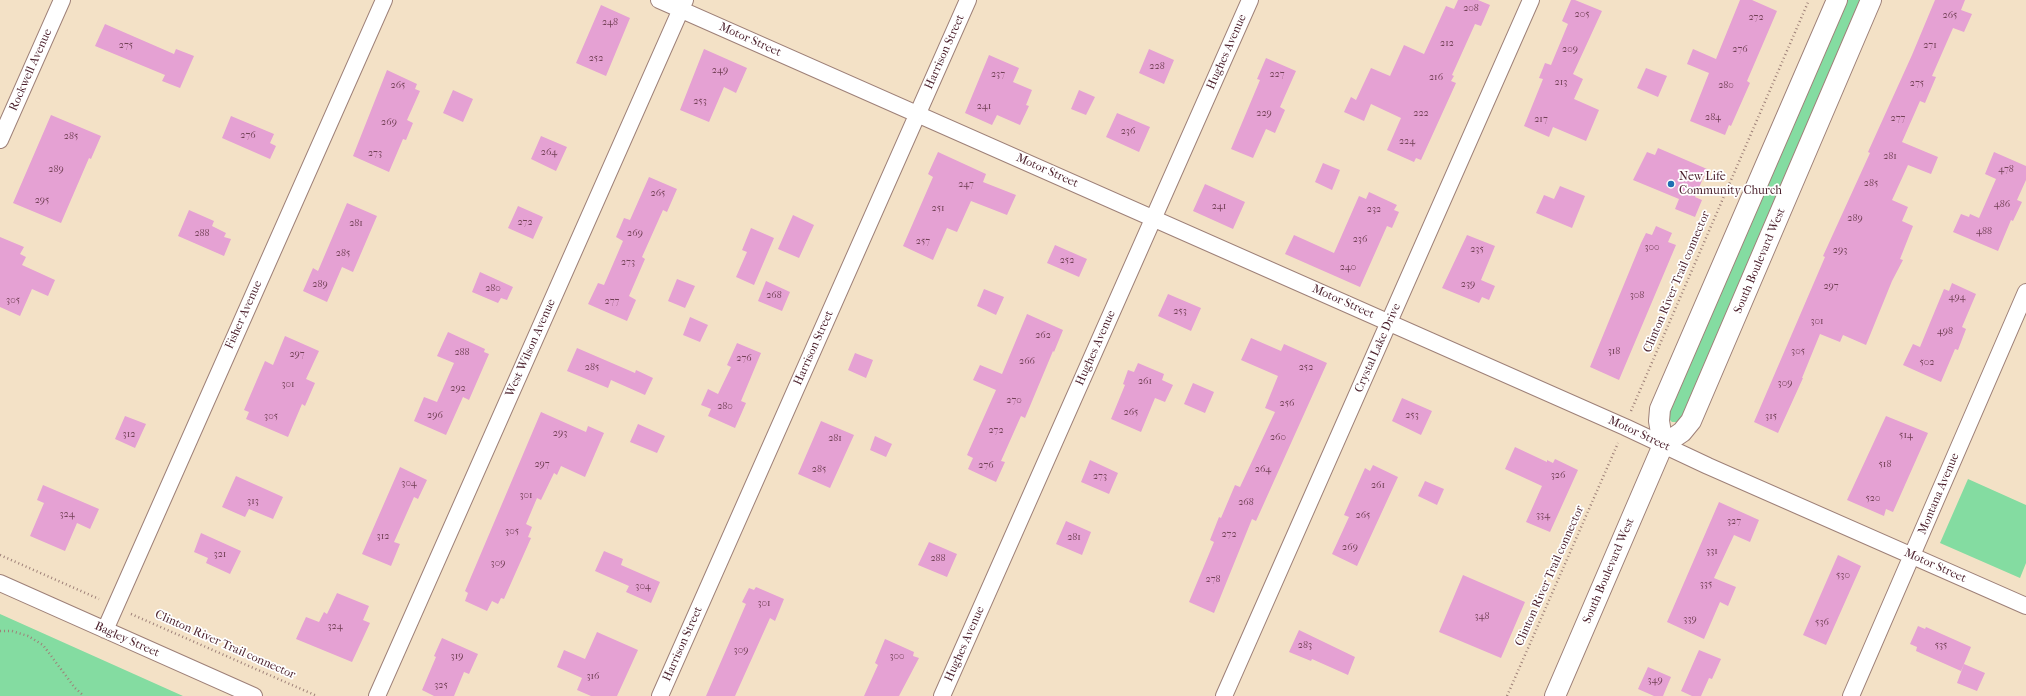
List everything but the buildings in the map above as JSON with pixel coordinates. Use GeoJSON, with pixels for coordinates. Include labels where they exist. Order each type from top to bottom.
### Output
{"type":"FeatureCollection","features":[{"type":"Feature","properties":{"kind":"street","name":"Rockwell Avenue"},"geometry":{"type":"LineString","coordinates":[[0,140],[62,0]]}},
{"type":"Feature","properties":{"kind":"street","name":"Fisher Avenue"},"geometry":{"type":"LineString","coordinates":[[105,630],[384,0]]}},
{"type":"Feature","properties":{"kind":"street","name":"Motor Street"},"geometry":{"type":"LineString","coordinates":[[659,0],[683,5],[917,114],[1389,322],[2026,606]]}},
{"type":"Feature","properties":{"kind":"street","name":"Harrison Street"},"geometry":{"type":"LineString","coordinates":[[660,696],[968,0]]}},
{"type":"Feature","properties":{"kind":"street","name":"Hughes Avenue"},"geometry":{"type":"LineString","coordinates":[[942,696],[1250,0]]}},
{"type":"Feature","properties":{"kind":"street","name":"Crystal Lake Drive"},"geometry":{"type":"LineString","coordinates":[[1224,696],[1532,0]]}},
{"type":"Feature","properties":{"kind":"street"},"geometry":{"type":"LineString","coordinates":[[1663,445],[1658,421],[1660,409],[1836,0]]}},
{"type":"Feature","properties":{"kind":"street","name":"South Boulevard West"},"geometry":{"type":"LineString","coordinates":[[1555,696],[1663,445],[1682,432],[1691,421],[1871,0]]}},
{"type":"Feature","properties":{"kind":"street","name":"West Wilson Avenue"},"geometry":{"type":"LineString","coordinates":[[377,696],[683,5]]}},
{"type":"Feature","properties":{"kind":"street","name":"Montana Avenue"},"geometry":{"type":"LineString","coordinates":[[1852,696],[2026,292]]}},
{"type":"Feature","properties":{"kind":"street","name":"Bagley Street"},"geometry":{"type":"LineString","coordinates":[[0,583],[254,696]]}},
{"type":"Feature","properties":{"kind":"path","name":"Clinton River Trail connector"},"geometry":{"type":"LineString","coordinates":[[1630,414],[1809,0]]}},
{"type":"Feature","properties":{"kind":"path","name":"Clinton River Trail connector"},"geometry":{"type":"LineString","coordinates":[[1507,696],[1618,442]]}},
{"type":"Feature","properties":{"kind":"path"},"geometry":{"type":"LineString","coordinates":[[0,555],[104,601]]}},
{"type":"Feature","properties":{"kind":"path","name":"Clinton River Trail connector"},"geometry":{"type":"LineString","coordinates":[[126,611],[317,696]]}},
{"type":"Feature","properties":{"kind":"path"},"geometry":{"type":"LineString","coordinates":[[0,631],[12,631],[28,636],[44,645],[75,688],[84,696]]}},
{"type":"Feature","properties":{"kind":"green space"},"geometry":{"type":"Polygon","coordinates":[[[1846,0],[1861,0],[1680,422],[1672,422],[1669,419],[1668,413],[1846,0]]]}},
{"type":"Feature","properties":{"kind":"green space"},"geometry":{"type":"Polygon","coordinates":[[[1968,479],[2026,505],[2026,563],[2020,578],[1940,543],[1968,479]]]}},
{"type":"Feature","properties":{"kind":"green space"},"geometry":{"type":"Polygon","coordinates":[[[0,614],[183,696],[0,696],[0,614]]]}},
{"type":"Feature","properties":{"kind":"place","name":"New Life Community Church"},"geometry":{"type":"Point","coordinates":[1671,184]}}]}
